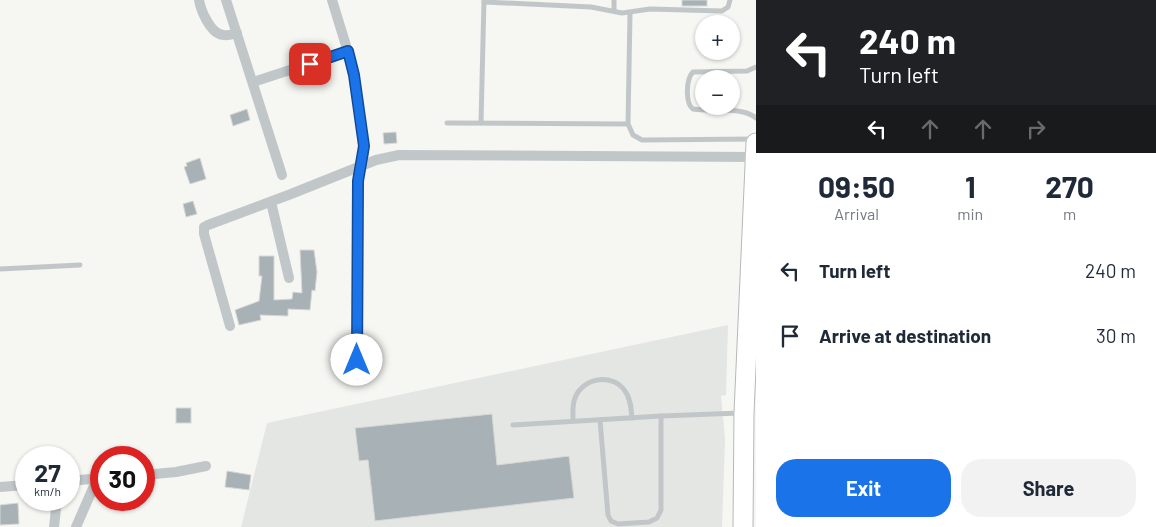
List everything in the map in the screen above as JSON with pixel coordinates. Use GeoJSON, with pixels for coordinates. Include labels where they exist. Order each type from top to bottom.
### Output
{"type":"FeatureCollection","features":[{"type":"Feature","properties":{"kind":"highway"},"geometry":{"type":"LineString","coordinates":[[743,527],[744,412],[756,147]]}},
{"type":"Feature","properties":{"kind":"street"},"geometry":{"type":"LineString","coordinates":[[198,0],[205,19],[217,32],[224,36],[236,33]]}},
{"type":"Feature","properties":{"kind":"street"},"geometry":{"type":"LineString","coordinates":[[226,0],[282,176]]}},
{"type":"Feature","properties":{"kind":"street"},"geometry":{"type":"LineString","coordinates":[[332,0],[354,75],[364,146],[358,181],[357,360]]}},
{"type":"Feature","properties":{"kind":"street"},"geometry":{"type":"LineString","coordinates":[[253,82],[348,51]]}},
{"type":"Feature","properties":{"kind":"street"},"geometry":{"type":"LineString","coordinates":[[230,326],[203,229],[208,225],[383,158],[399,156],[756,147]]}},
{"type":"Feature","properties":{"kind":"street"},"geometry":{"type":"LineString","coordinates":[[271,202],[289,278]]}},
{"type":"Feature","properties":{"kind":"street"},"geometry":{"type":"LineString","coordinates":[[155,474],[206,466]]}},
{"type":"Feature","properties":{"kind":"street"},"geometry":{"type":"LineString","coordinates":[[0,487],[15,486]]}},
{"type":"Feature","properties":{"kind":"street"},"geometry":{"type":"LineString","coordinates":[[76,527],[90,498]]}},
{"type":"Feature","properties":{"kind":"street"},"geometry":{"type":"LineString","coordinates":[[54,527],[56,511]]}},
{"type":"Feature","properties":{"kind":"lane"},"geometry":{"type":"LineString","coordinates":[[614,0],[614,11]]}},
{"type":"Feature","properties":{"kind":"lane"},"geometry":{"type":"LineString","coordinates":[[481,123],[484,1],[591,7],[630,13],[650,9],[722,11],[728,7],[730,0]]}},
{"type":"Feature","properties":{"kind":"lane"},"geometry":{"type":"LineString","coordinates":[[630,13],[628,128],[633,136],[642,140],[756,147]]}},
{"type":"Feature","properties":{"kind":"lane"},"geometry":{"type":"LineString","coordinates":[[756,67],[747,72],[693,72],[690,76],[688,102],[693,110],[741,111],[749,113],[756,118]]}},
{"type":"Feature","properties":{"kind":"lane"},"geometry":{"type":"LineString","coordinates":[[447,123],[628,124]]}},
{"type":"Feature","properties":{"kind":"lane"},"geometry":{"type":"LineString","coordinates":[[0,269],[80,265]]}},
{"type":"Feature","properties":{"kind":"lane"},"geometry":{"type":"LineString","coordinates":[[573,421],[573,406],[578,392],[589,382],[604,379],[618,384],[624,389],[630,403],[632,418]]}},
{"type":"Feature","properties":{"kind":"lane"},"geometry":{"type":"LineString","coordinates":[[513,425],[744,412]]}},
{"type":"Feature","properties":{"kind":"lane"},"geometry":{"type":"LineString","coordinates":[[600,420],[608,515],[615,523],[622,524],[653,520],[661,510],[661,416]]}},
{"type":"Feature","properties":{"kind":"shaded area"},"geometry":{"type":"Polygon","coordinates":[[[728,325],[726,395],[721,396],[725,439],[722,527],[241,527],[267,423],[728,325]]]}},
{"type":"Feature","properties":{"kind":"building"},"geometry":{"type":"Polygon","coordinates":[[[682,0],[707,0],[707,6],[682,6],[682,0]]]}},
{"type":"Feature","properties":{"kind":"building"},"geometry":{"type":"Polygon","coordinates":[[[247,109],[250,120],[233,126],[230,115],[247,109]]]}},
{"type":"Feature","properties":{"kind":"building"},"geometry":{"type":"Polygon","coordinates":[[[396,132],[397,143],[384,144],[383,133],[396,132]]]}},
{"type":"Feature","properties":{"kind":"building"},"geometry":{"type":"Polygon","coordinates":[[[200,158],[206,179],[190,184],[184,167],[187,166],[186,163],[200,158]]]}},
{"type":"Feature","properties":{"kind":"building"},"geometry":{"type":"Polygon","coordinates":[[[193,201],[197,214],[186,217],[183,204],[193,201]]]}},
{"type":"Feature","properties":{"kind":"building"},"geometry":{"type":"Polygon","coordinates":[[[300,250],[314,250],[317,272],[315,291],[312,290],[310,310],[288,309],[288,316],[260,315],[261,320],[239,325],[235,310],[259,301],[262,276],[259,276],[259,256],[274,256],[274,300],[292,299],[293,292],[302,293],[300,250]]]}},
{"type":"Feature","properties":{"kind":"building"},"geometry":{"type":"Polygon","coordinates":[[[176,408],[191,408],[191,423],[176,423],[176,408]]]}},
{"type":"Feature","properties":{"kind":"building"},"geometry":{"type":"Polygon","coordinates":[[[492,414],[497,465],[569,456],[574,498],[375,521],[368,460],[359,461],[355,428],[492,414]]]}},
{"type":"Feature","properties":{"kind":"building"},"geometry":{"type":"Polygon","coordinates":[[[227,471],[251,475],[249,490],[225,487],[227,471]]]}},
{"type":"Feature","properties":{"kind":"building"},"geometry":{"type":"Polygon","coordinates":[[[15,503],[15,511],[18,511],[19,524],[0,525],[0,505],[15,503]]]}},
{"type":"Feature","properties":{"kind":"route"},"geometry":{"type":"LineString","coordinates":[[310,64],[348,51],[354,75],[364,146],[358,181],[357,360]]}}]}
